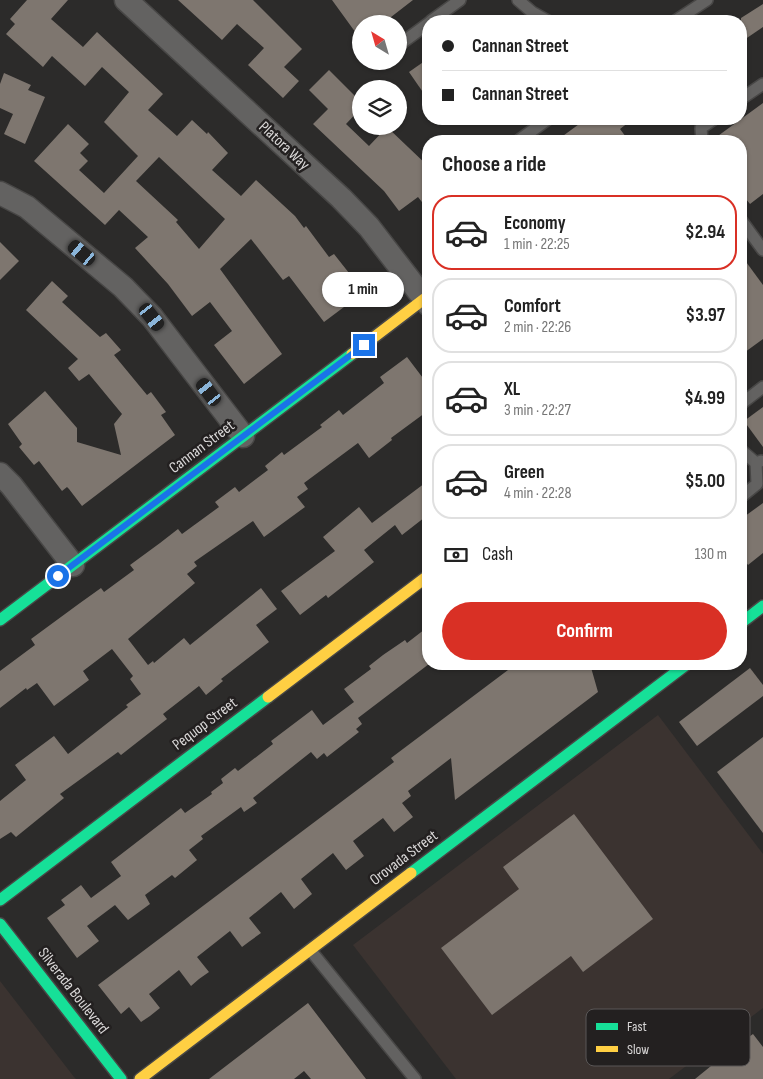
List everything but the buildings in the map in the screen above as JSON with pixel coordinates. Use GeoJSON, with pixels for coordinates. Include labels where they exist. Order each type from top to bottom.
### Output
{"type":"FeatureCollection","features":[{"type":"Feature","properties":{"kind":"street","name":"Platora Way"},"geometry":{"type":"LineString","coordinates":[[126,0],[369,227],[422,297]]}},
{"type":"Feature","properties":{"kind":"street"},"geometry":{"type":"LineString","coordinates":[[0,193],[27,207],[123,287],[152,317],[243,436]]}},
{"type":"Feature","properties":{"kind":"street","name":"Cannan Street"},"geometry":{"type":"LineString","coordinates":[[0,620],[243,436],[422,305]]}},
{"type":"Feature","properties":{"kind":"street"},"geometry":{"type":"LineString","coordinates":[[0,474],[12,485],[73,565]]}},
{"type":"Feature","properties":{"kind":"street","name":"Pequop Street"},"geometry":{"type":"LineString","coordinates":[[0,900],[422,580]]}},
{"type":"Feature","properties":{"kind":"street"},"geometry":{"type":"LineString","coordinates":[[747,618],[763,606]]}},
{"type":"Feature","properties":{"kind":"street","name":"Orovada Street"},"geometry":{"type":"LineString","coordinates":[[140,1079],[679,670]]}},
{"type":"Feature","properties":{"kind":"street","name":"Silverada Boulevard"},"geometry":{"type":"LineString","coordinates":[[0,924],[120,1079]]}},
{"type":"Feature","properties":{"kind":"lane"},"geometry":{"type":"LineString","coordinates":[[440,15],[460,0]]}},
{"type":"Feature","properties":{"kind":"lane"},"geometry":{"type":"LineString","coordinates":[[518,0],[537,15]]}},
{"type":"Feature","properties":{"kind":"lane"},"geometry":{"type":"LineString","coordinates":[[684,15],[706,0]]}},
{"type":"Feature","properties":{"kind":"lane"},"geometry":{"type":"LineString","coordinates":[[408,38],[422,28]]}},
{"type":"Feature","properties":{"kind":"lane"},"geometry":{"type":"LineString","coordinates":[[747,95],[763,84]]}},
{"type":"Feature","properties":{"kind":"lane"},"geometry":{"type":"LineString","coordinates":[[526,135],[540,125]]}},
{"type":"Feature","properties":{"kind":"lane"},"geometry":{"type":"LineString","coordinates":[[747,228],[763,250]]}},
{"type":"Feature","properties":{"kind":"lane"},"geometry":{"type":"LineString","coordinates":[[747,399],[763,387]]}},
{"type":"Feature","properties":{"kind":"lane"},"geometry":{"type":"LineString","coordinates":[[747,454],[760,462],[757,484],[747,492]]}},
{"type":"Feature","properties":{"kind":"lane"},"geometry":{"type":"LineString","coordinates":[[311,951],[415,1079]]}},
{"type":"Feature","properties":{"kind":"shaded area"},"geometry":{"type":"Polygon","coordinates":[[[658,715],[763,854],[763,1008],[750,1018],[750,1009],[586,1009],[586,1066],[686,1066],[669,1079],[456,1079],[353,945],[658,715]]]}},
{"type":"Feature","properties":{"kind":"shaded area"},"geometry":{"type":"Polygon","coordinates":[[[0,981],[74,1077],[76,1079],[0,1079],[0,981]]]}},
{"type":"Feature","properties":{"kind":"traffic: fast"},"geometry":{"type":"LineString","coordinates":[[0,620],[352,354]]}},
{"type":"Feature","properties":{"kind":"traffic: fast"},"geometry":{"type":"LineString","coordinates":[[747,618],[763,606]]}},
{"type":"Feature","properties":{"kind":"traffic: fast"},"geometry":{"type":"LineString","coordinates":[[411,873],[679,670]]}},
{"type":"Feature","properties":{"kind":"traffic: fast"},"geometry":{"type":"LineString","coordinates":[[0,900],[268,697]]}},
{"type":"Feature","properties":{"kind":"traffic: fast"},"geometry":{"type":"LineString","coordinates":[[0,924],[121,1079]]}},
{"type":"Feature","properties":{"kind":"traffic: slow"},"geometry":{"type":"LineString","coordinates":[[352,354],[422,301]]}},
{"type":"Feature","properties":{"kind":"traffic: slow"},"geometry":{"type":"LineString","coordinates":[[268,697],[422,580]]}},
{"type":"Feature","properties":{"kind":"traffic: slow"},"geometry":{"type":"LineString","coordinates":[[140,1079],[411,873]]}},
{"type":"Feature","properties":{"kind":"route"},"geometry":{"type":"LineString","coordinates":[[58,576],[364,345]]}}]}
